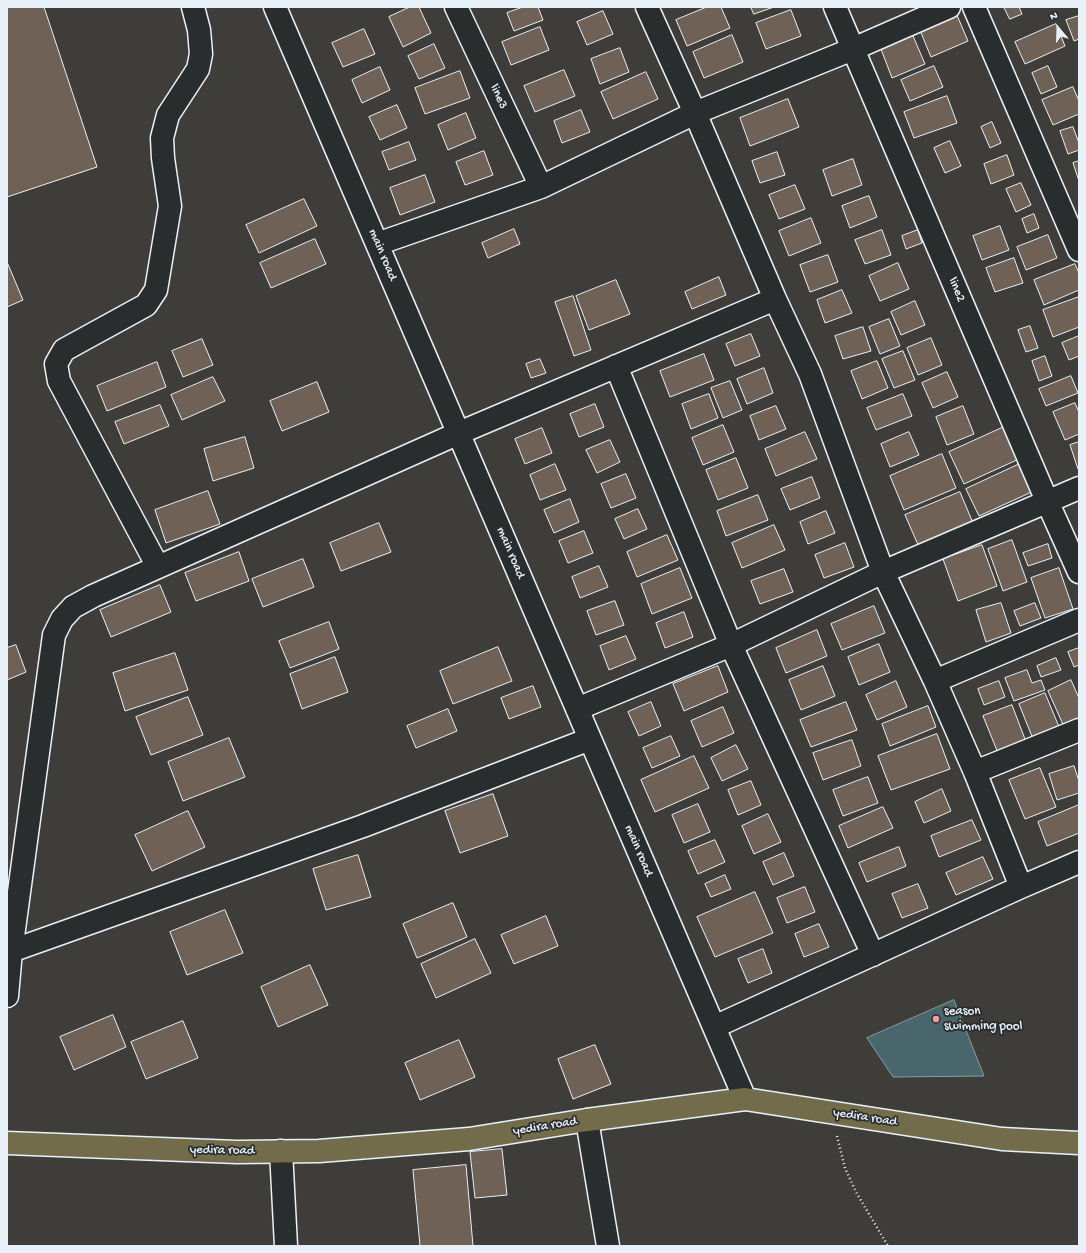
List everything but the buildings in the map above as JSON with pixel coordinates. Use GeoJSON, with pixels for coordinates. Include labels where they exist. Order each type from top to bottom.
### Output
{"type":"FeatureCollection","features":[{"type":"Feature","properties":{"kind":"main road","name":"yedira road"},"geometry":{"type":"LineString","coordinates":[[7,1143],[237,1152],[319,1151],[469,1139],[587,1120],[745,1099],[1002,1139],[1079,1143]]}},
{"type":"Feature","properties":{"kind":"street"},"geometry":{"type":"LineString","coordinates":[[158,567],[59,381],[56,364],[64,350],[146,305],[156,290],[170,206],[163,158],[162,138],[168,115],[198,69],[201,54],[199,30],[193,7]]}},
{"type":"Feature","properties":{"kind":"street","name":"main road"},"geometry":{"type":"LineString","coordinates":[[275,7],[745,1099]]}},
{"type":"Feature","properties":{"kind":"street","name":"line3"},"geometry":{"type":"LineString","coordinates":[[456,7],[541,187]]}},
{"type":"Feature","properties":{"kind":"street"},"geometry":{"type":"LineString","coordinates":[[647,7],[695,113],[775,299],[810,374],[883,572],[935,681],[975,772],[1021,887]]}},
{"type":"Feature","properties":{"kind":"street","name":"line2"},"geometry":{"type":"LineString","coordinates":[[834,7],[1079,572]]}},
{"type":"Feature","properties":{"kind":"street"},"geometry":{"type":"LineString","coordinates":[[377,244],[541,187],[695,113],[853,49],[949,7]]}},
{"type":"Feature","properties":{"kind":"street"},"geometry":{"type":"LineString","coordinates":[[974,7],[1079,250]]}},
{"type":"Feature","properties":{"kind":"street"},"geometry":{"type":"LineString","coordinates":[[7,996],[11,951],[54,634],[62,619],[73,607],[93,596],[459,433],[775,299]]}},
{"type":"Feature","properties":{"kind":"street"},"geometry":{"type":"LineString","coordinates":[[616,366],[731,645],[873,955]]}},
{"type":"Feature","properties":{"kind":"street"},"geometry":{"type":"LineString","coordinates":[[578,709],[731,645],[883,572],[1079,488]]}},
{"type":"Feature","properties":{"kind":"street"},"geometry":{"type":"LineString","coordinates":[[935,681],[1079,620]]}},
{"type":"Feature","properties":{"kind":"street"},"geometry":{"type":"LineString","coordinates":[[975,772],[1079,730]]}},
{"type":"Feature","properties":{"kind":"street"},"geometry":{"type":"LineString","coordinates":[[11,951],[363,826],[590,739]]}},
{"type":"Feature","properties":{"kind":"street"},"geometry":{"type":"LineString","coordinates":[[714,1027],[1079,862]]}},
{"type":"Feature","properties":{"kind":"street"},"geometry":{"type":"LineString","coordinates":[[587,1120],[608,1246]]}},
{"type":"Feature","properties":{"kind":"street"},"geometry":{"type":"LineString","coordinates":[[281,1152],[286,1246]]}},
{"type":"Feature","properties":{"kind":"path"},"geometry":{"type":"LineString","coordinates":[[832,1113],[845,1168],[856,1192],[888,1246]]}},
{"type":"Feature","properties":{"kind":"water","name":"season swimming pool"},"geometry":{"type":"Polygon","coordinates":[[[954,1000],[984,1076],[893,1077],[867,1038],[954,1000]]]}},
{"type":"Feature","properties":{"kind":"place","name":"season swimming pool"},"geometry":{"type":"Point","coordinates":[936,1019]}}]}
